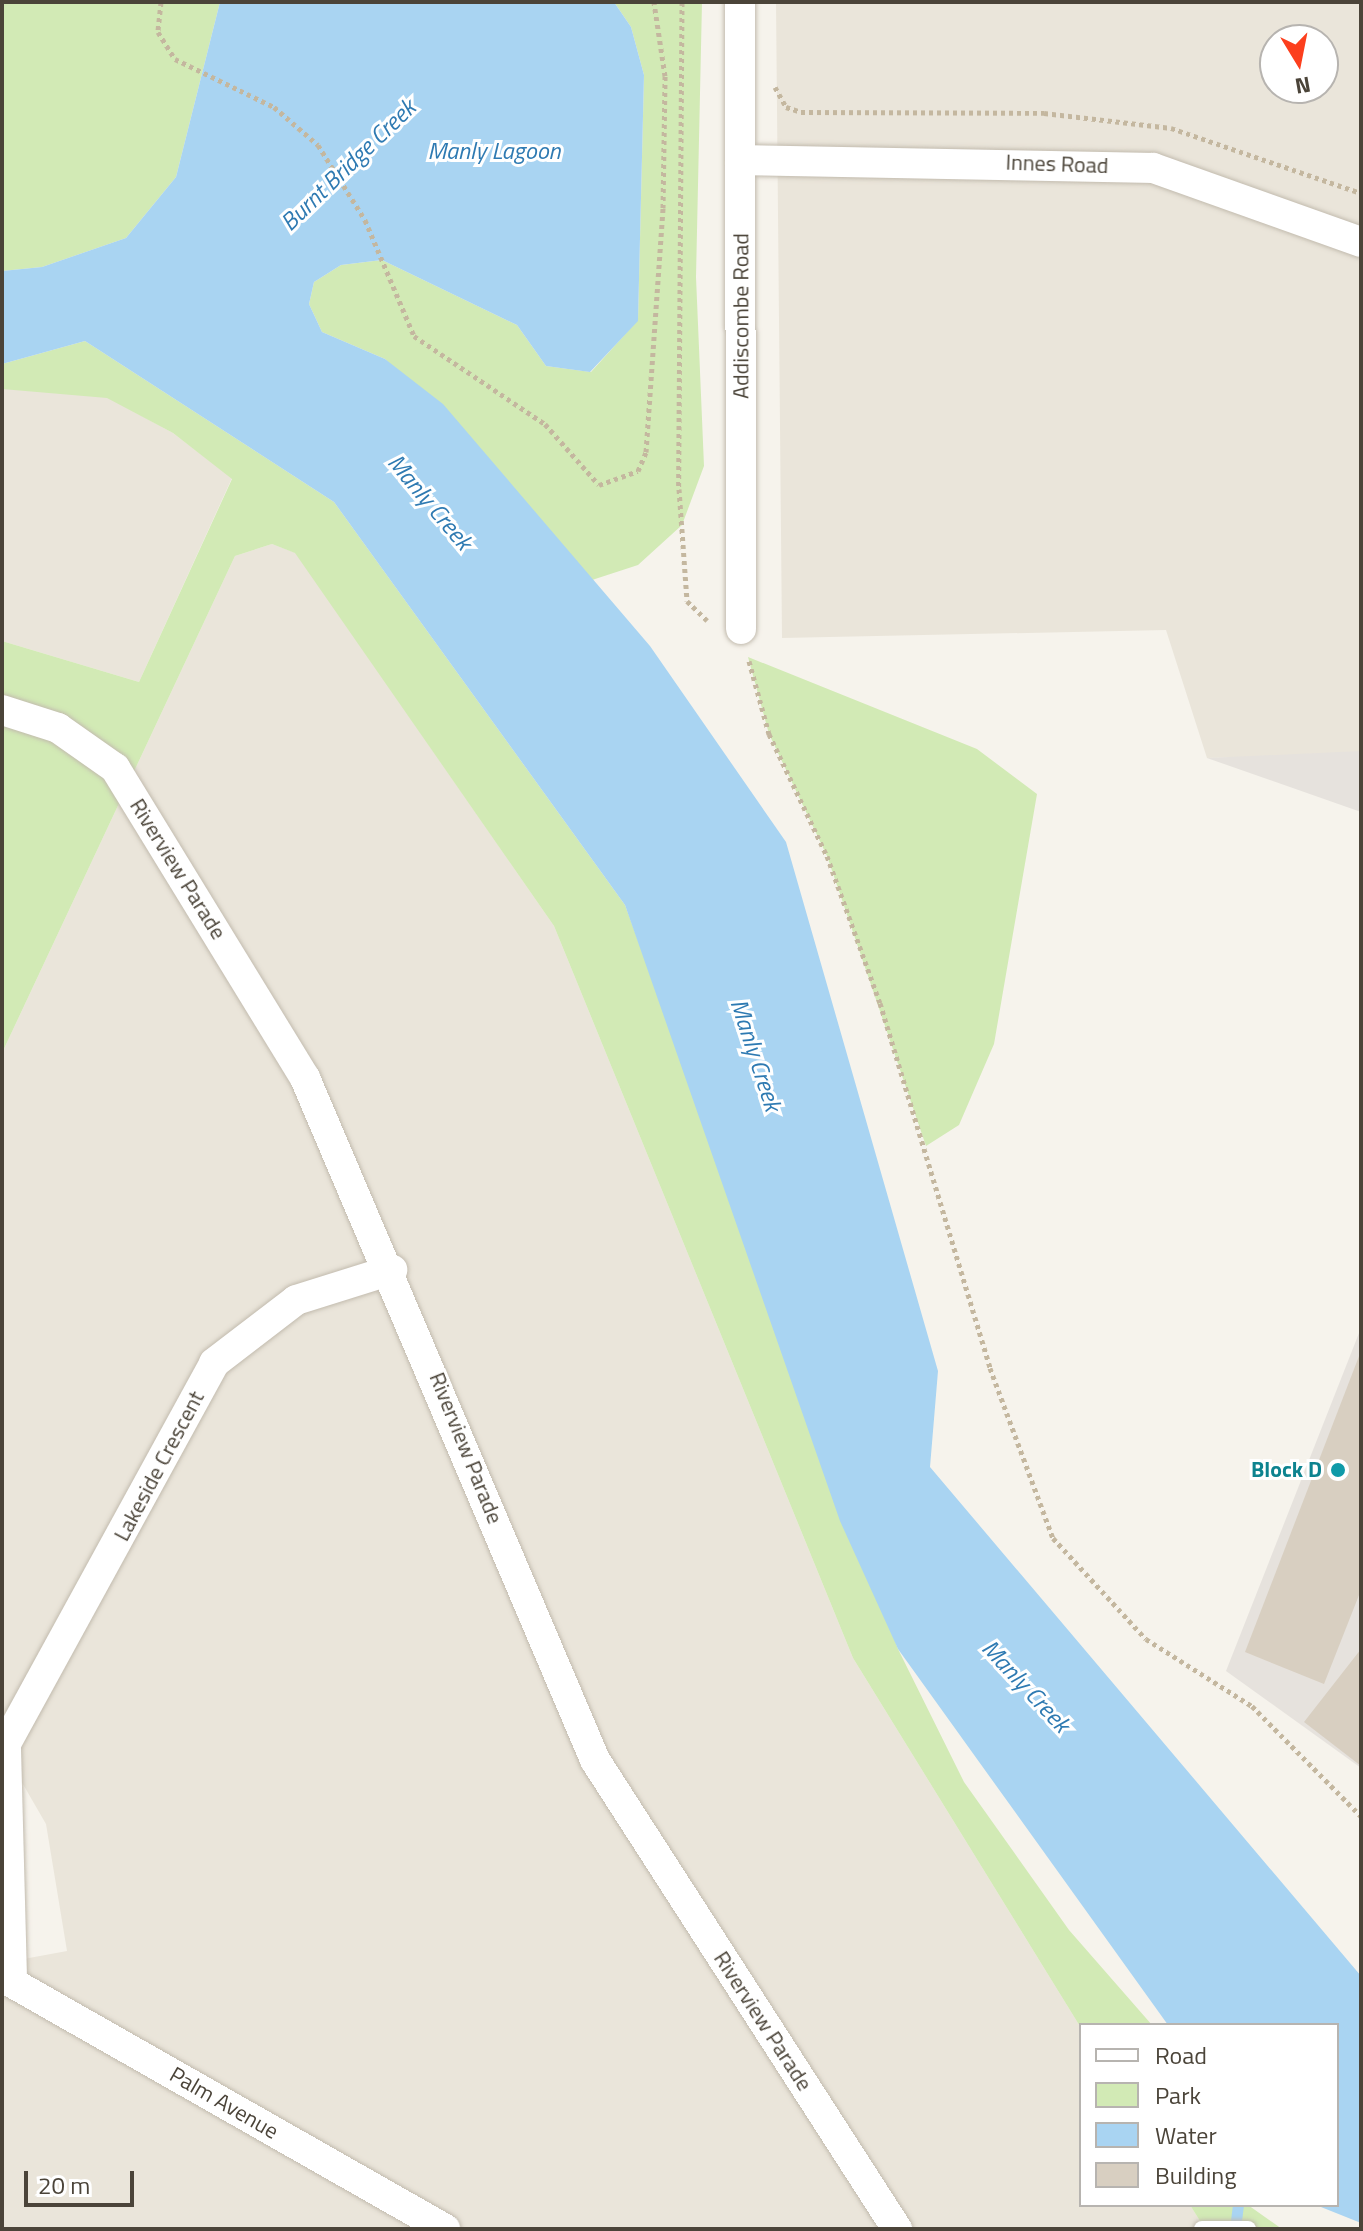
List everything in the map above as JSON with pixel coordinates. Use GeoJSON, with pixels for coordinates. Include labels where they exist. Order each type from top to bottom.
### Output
{"type":"FeatureCollection","features":[{"type":"Feature","properties":{"kind":"street","name":"Addiscombe Road"},"geometry":{"type":"LineString","coordinates":[[736,641],[740,2]]}},
{"type":"Feature","properties":{"kind":"street","name":"Innes Road"},"geometry":{"type":"LineString","coordinates":[[740,160],[1153,168],[1361,242]]}},
{"type":"Feature","properties":{"kind":"street","name":"Riverview Parade"},"geometry":{"type":"LineString","coordinates":[[2,710],[58,728],[115,768],[305,1078],[392,1270],[595,1760],[897,2229]]}},
{"type":"Feature","properties":{"kind":"street","name":"Lakeside Crescent"},"geometry":{"type":"LineString","coordinates":[[7,1980],[4,1750],[214,1363],[296,1300],[392,1270]]}},
{"type":"Feature","properties":{"kind":"street","name":"Palm Avenue"},"geometry":{"type":"LineString","coordinates":[[7,1980],[445,2229]]}},
{"type":"Feature","properties":{"kind":"lane"},"geometry":{"type":"LineString","coordinates":[[1210,2228],[1247,2228]]}},
{"type":"Feature","properties":{"kind":"path"},"geometry":{"type":"LineString","coordinates":[[161,2],[158,32],[175,59],[274,107],[318,145],[365,220],[414,336],[545,424],[579,470],[599,485],[638,471],[646,452],[662,267],[665,76],[654,2]]}},
{"type":"Feature","properties":{"kind":"path"},"geometry":{"type":"LineString","coordinates":[[682,2],[679,489],[687,601],[736,641],[769,734],[827,856],[880,1003],[990,1368],[1053,1538],[1146,1639],[1252,1706],[1361,1816]]}},
{"type":"Feature","properties":{"kind":"path"},"geometry":{"type":"LineString","coordinates":[[772,77],[779,98],[801,112],[1118,120],[1220,143],[1361,193]]}},
{"type":"Feature","properties":{"kind":"shaded area"},"geometry":{"type":"Polygon","coordinates":[[[776,2],[1361,2],[1361,754],[1207,758],[1166,630],[782,638],[776,2]]]}},
{"type":"Feature","properties":{"kind":"shaded area"},"geometry":{"type":"Polygon","coordinates":[[[32,388],[107,397],[173,433],[232,478],[139,682],[2,641],[2,389],[32,388]]]}},
{"type":"Feature","properties":{"kind":"shaded area"},"geometry":{"type":"Polygon","coordinates":[[[272,544],[296,553],[554,926],[853,1658],[1079,2025],[1079,2207],[1191,2207],[1205,2229],[2,2229],[2,1963],[67,1951],[46,1824],[2,1748],[2,1053],[235,556],[272,544]]]}},
{"type":"Feature","properties":{"kind":"shaded area"},"geometry":{"type":"Polygon","coordinates":[[[1361,751],[1361,812],[1207,758],[1361,751]]]}},
{"type":"Feature","properties":{"kind":"shaded area","name":"Block D"},"geometry":{"type":"Polygon","coordinates":[[[1361,1328],[1361,1768],[1226,1671],[1361,1328]]]}},
{"type":"Feature","properties":{"kind":"green space"},"geometry":{"type":"Polygon","coordinates":[[[2,2],[220,2],[176,177],[126,238],[42,267],[2,271],[2,2]]]}},
{"type":"Feature","properties":{"kind":"green space"},"geometry":{"type":"Polygon","coordinates":[[[614,2],[702,2],[696,277],[704,466],[682,525],[638,565],[592,580],[500,473],[385,359],[322,332],[309,304],[314,282],[341,265],[382,260],[517,325],[546,366],[591,372],[638,320],[644,75],[631,27],[614,2]]]}},
{"type":"Feature","properties":{"kind":"green space"},"geometry":{"type":"Polygon","coordinates":[[[85,341],[334,502],[625,905],[898,1649],[964,1782],[1069,1930],[1150,2023],[1079,2025],[853,1658],[554,926],[295,553],[272,544],[235,556],[2,1053],[2,641],[139,682],[232,479],[173,433],[107,398],[2,389],[2,364],[85,341]]]}},
{"type":"Feature","properties":{"kind":"green space"},"geometry":{"type":"Polygon","coordinates":[[[748,657],[977,749],[1037,794],[994,1044],[959,1125],[926,1146],[827,856],[769,734],[748,657]]]}},
{"type":"Feature","properties":{"kind":"green space"},"geometry":{"type":"Polygon","coordinates":[[[1191,2207],[1251,2207],[1282,2229],[1205,2229],[1191,2207]]]}},
{"type":"Feature","properties":{"kind":"water","name":"Manly Lagoon"},"geometry":{"type":"Polygon","coordinates":[[[220,2],[614,2],[631,27],[644,75],[638,321],[590,372],[546,366],[517,325],[382,260],[341,265],[314,282],[309,304],[322,332],[385,359],[443,404],[650,646],[786,842],[938,1371],[930,1467],[1361,1976],[1361,2223],[1321,2207],[1339,2207],[1339,2023],[1167,2023],[898,1649],[840,1521],[625,905],[334,502],[85,341],[2,364],[2,271],[42,267],[126,238],[176,177],[220,2]]]}},
{"type":"Feature","properties":{"kind":"building","name":"Block D"},"geometry":{"type":"Polygon","coordinates":[[[1361,1351],[1361,1590],[1324,1684],[1245,1652],[1361,1351]]]}},
{"type":"Feature","properties":{"kind":"building"},"geometry":{"type":"Polygon","coordinates":[[[1361,1649],[1361,1766],[1304,1722],[1361,1649]]]}},
{"type":"Feature","properties":{"kind":"waterway"},"geometry":{"type":"LineString","coordinates":[[1235,2229],[1238,2207]]}},
{"type":"Feature","properties":{"kind":"place","name":"Block D"},"geometry":{"type":"Point","coordinates":[1338,1470]}},
{"type":"Feature","properties":{"kind":"water label","name":"Burnt Bridge Creek"},"geometry":{"type":"Point","coordinates":[348,165]}},
{"type":"Feature","properties":{"kind":"water label","name":"Manly Creek"},"geometry":{"type":"Point","coordinates":[430,502]}},
{"type":"Feature","properties":{"kind":"water label","name":"Manly Creek"},"geometry":{"type":"Point","coordinates":[756,1055]}},
{"type":"Feature","properties":{"kind":"water label","name":"Manly Creek"},"geometry":{"type":"Point","coordinates":[1026,1686]}}]}
